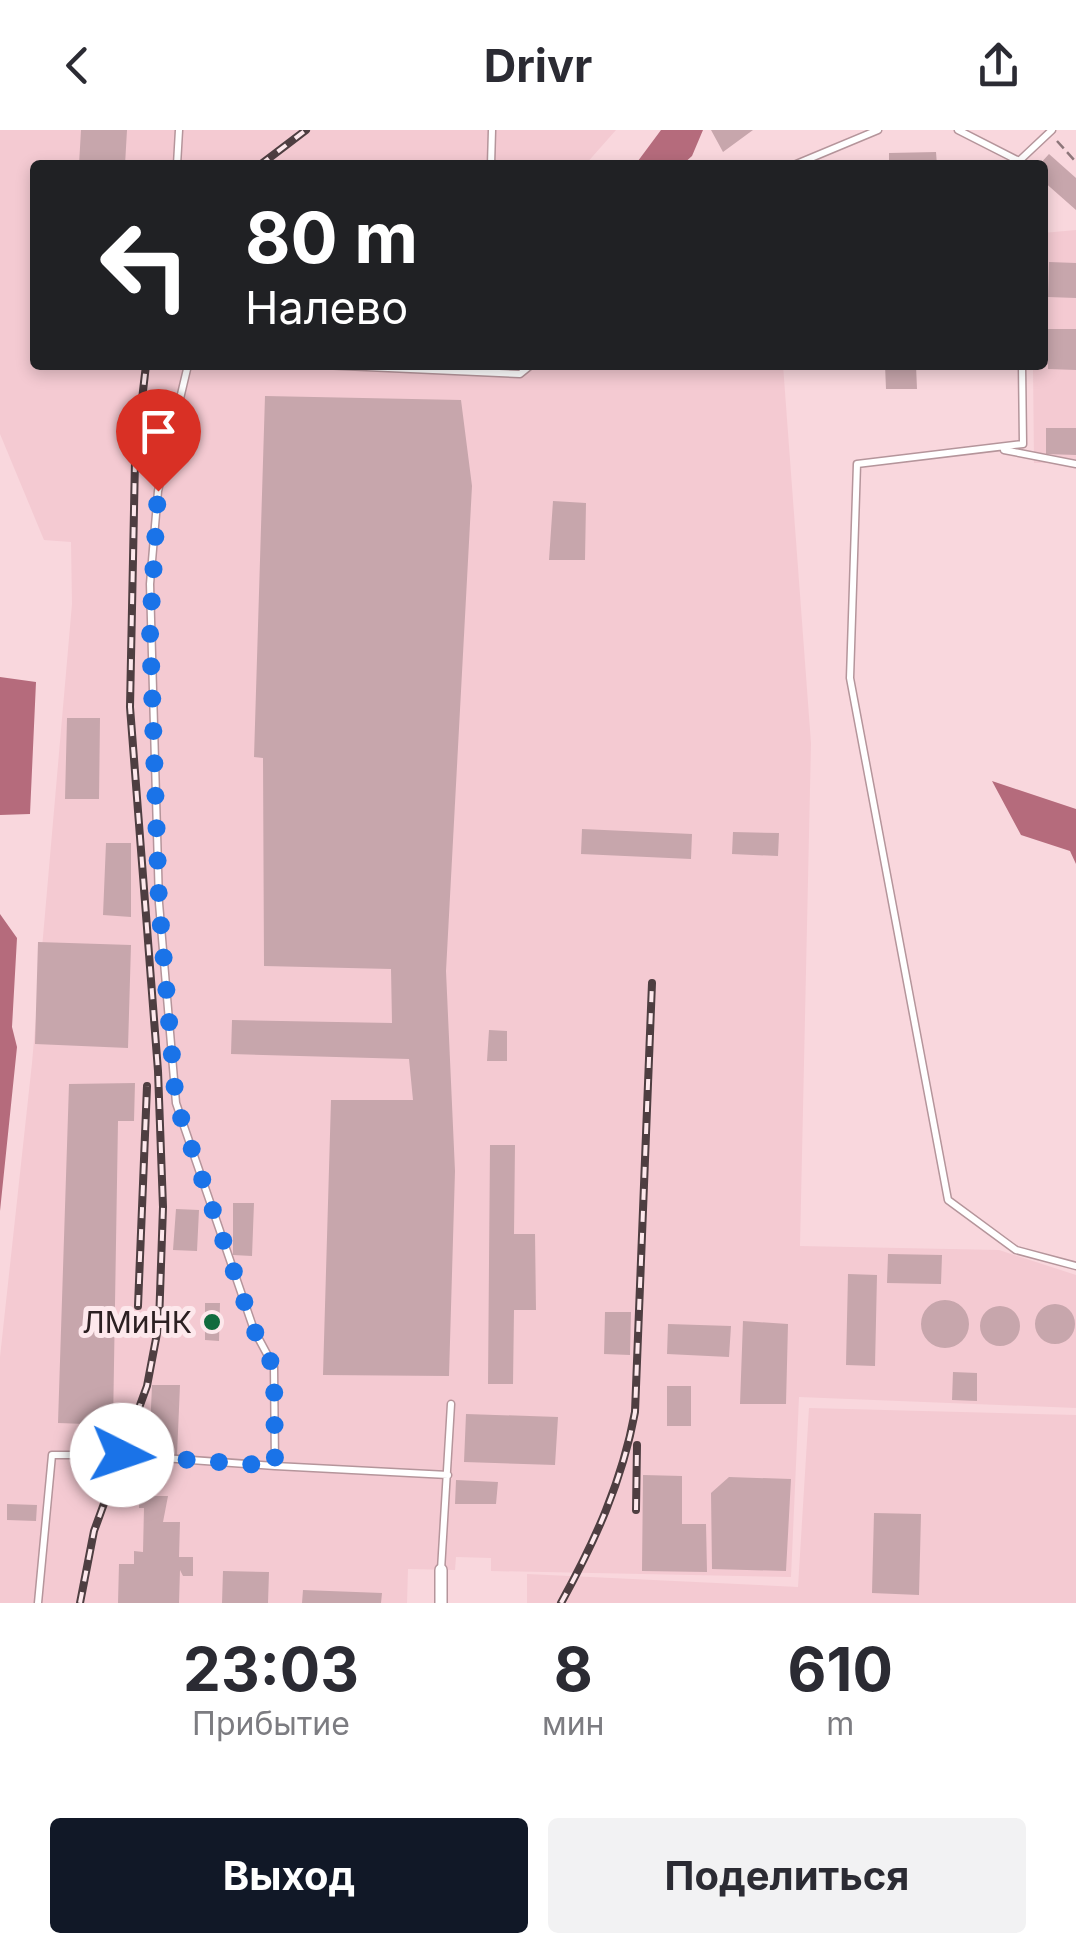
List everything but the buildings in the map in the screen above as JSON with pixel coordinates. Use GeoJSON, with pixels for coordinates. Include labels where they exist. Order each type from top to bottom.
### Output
{"type":"FeatureCollection","features":[{"type":"Feature","properties":{"kind":"street"},"geometry":{"type":"LineString","coordinates":[[441,1570],[441,1603]]}},
{"type":"Feature","properties":{"kind":"lane"},"geometry":{"type":"LineString","coordinates":[[177,160],[179,130]]}},
{"type":"Feature","properties":{"kind":"lane"},"geometry":{"type":"LineString","coordinates":[[491,160],[492,130]]}},
{"type":"Feature","properties":{"kind":"lane"},"geometry":{"type":"LineString","coordinates":[[806,160],[878,130]]}},
{"type":"Feature","properties":{"kind":"lane"},"geometry":{"type":"LineString","coordinates":[[958,130],[1014,160]]}},
{"type":"Feature","properties":{"kind":"lane"},"geometry":{"type":"LineString","coordinates":[[1023,160],[1052,132]]}},
{"type":"Feature","properties":{"kind":"lane"},"geometry":{"type":"LineString","coordinates":[[187,370],[164,458],[151,565],[159,903],[176,1103],[254,1330],[274,1368],[275,1466]]}},
{"type":"Feature","properties":{"kind":"lane"},"geometry":{"type":"LineString","coordinates":[[494,370],[520,374],[525,370]]}},
{"type":"Feature","properties":{"kind":"lane"},"geometry":{"type":"LineString","coordinates":[[1022,370],[1023,444],[858,464],[850,678],[948,1200],[1016,1250],[1076,1266]]}},
{"type":"Feature","properties":{"kind":"lane"},"geometry":{"type":"LineString","coordinates":[[996,448],[1076,464]]}},
{"type":"Feature","properties":{"kind":"lane"},"geometry":{"type":"LineString","coordinates":[[441,1570],[450,1404]]}},
{"type":"Feature","properties":{"kind":"lane"},"geometry":{"type":"LineString","coordinates":[[38,1603],[52,1455],[122,1455],[448,1475]]}},
{"type":"Feature","properties":{"kind":"path"},"geometry":{"type":"LineString","coordinates":[[1052,132],[1076,162]]}},
{"type":"Feature","properties":{"kind":"shaded area"},"geometry":{"type":"Polygon","coordinates":[[[0,130],[616,130],[589,160],[30,160],[30,370],[783,370],[811,743],[800,1246],[999,1250],[1076,1275],[1076,1408],[799,1397],[791,1577],[491,1571],[491,1558],[456,1557],[455,1570],[408,1569],[407,1603],[0,1603],[0,1357],[32,1063],[72,604],[71,542],[44,540],[0,434],[0,130]]]}},
{"type":"Feature","properties":{"kind":"shaded area"},"geometry":{"type":"Polygon","coordinates":[[[661,130],[703,130],[688,160],[639,160],[661,130]]]}},
{"type":"Feature","properties":{"kind":"shaded area"},"geometry":{"type":"Polygon","coordinates":[[[1076,230],[1076,463],[1034,463],[1033,370],[1048,370],[1048,233],[1076,230]]]}},
{"type":"Feature","properties":{"kind":"shaded area"},"geometry":{"type":"Polygon","coordinates":[[[0,677],[36,682],[30,814],[0,815],[0,677]]]}},
{"type":"Feature","properties":{"kind":"shaded area"},"geometry":{"type":"Polygon","coordinates":[[[992,781],[1076,809],[1076,864],[1070,851],[1021,835],[992,781]]]}},
{"type":"Feature","properties":{"kind":"shaded area"},"geometry":{"type":"Polygon","coordinates":[[[0,914],[17,938],[12,1027],[17,1047],[0,1211],[0,914]]]}},
{"type":"Feature","properties":{"kind":"shaded area"},"geometry":{"type":"Polygon","coordinates":[[[809,1408],[1076,1415],[1076,1603],[527,1603],[527,1574],[798,1587],[809,1408]]]}},
{"type":"Feature","properties":{"kind":"railway"},"geometry":{"type":"LineString","coordinates":[[267,160],[306,130]]}},
{"type":"Feature","properties":{"kind":"railway"},"geometry":{"type":"LineString","coordinates":[[80,1603],[94,1531],[147,1386],[159,1323],[163,1207],[158,1071],[130,707],[135,460],[145,370]]}},
{"type":"Feature","properties":{"kind":"railway"},"geometry":{"type":"LineString","coordinates":[[561,1603],[606,1510],[635,1412],[652,983]]}},
{"type":"Feature","properties":{"kind":"railway"},"geometry":{"type":"LineString","coordinates":[[138,1306],[147,1086]]}},
{"type":"Feature","properties":{"kind":"railway"},"geometry":{"type":"LineString","coordinates":[[636,1510],[637,1445]]}},
{"type":"Feature","properties":{"kind":"place","name":"ЛМиНК"},"geometry":{"type":"Point","coordinates":[212,1322]}},
{"type":"Feature","properties":{"kind":"route"},"geometry":{"type":"LineString","coordinates":[[122,1455],[275,1466],[274,1368],[254,1330],[176,1103],[159,903],[150,630],[158,491]]}}]}
